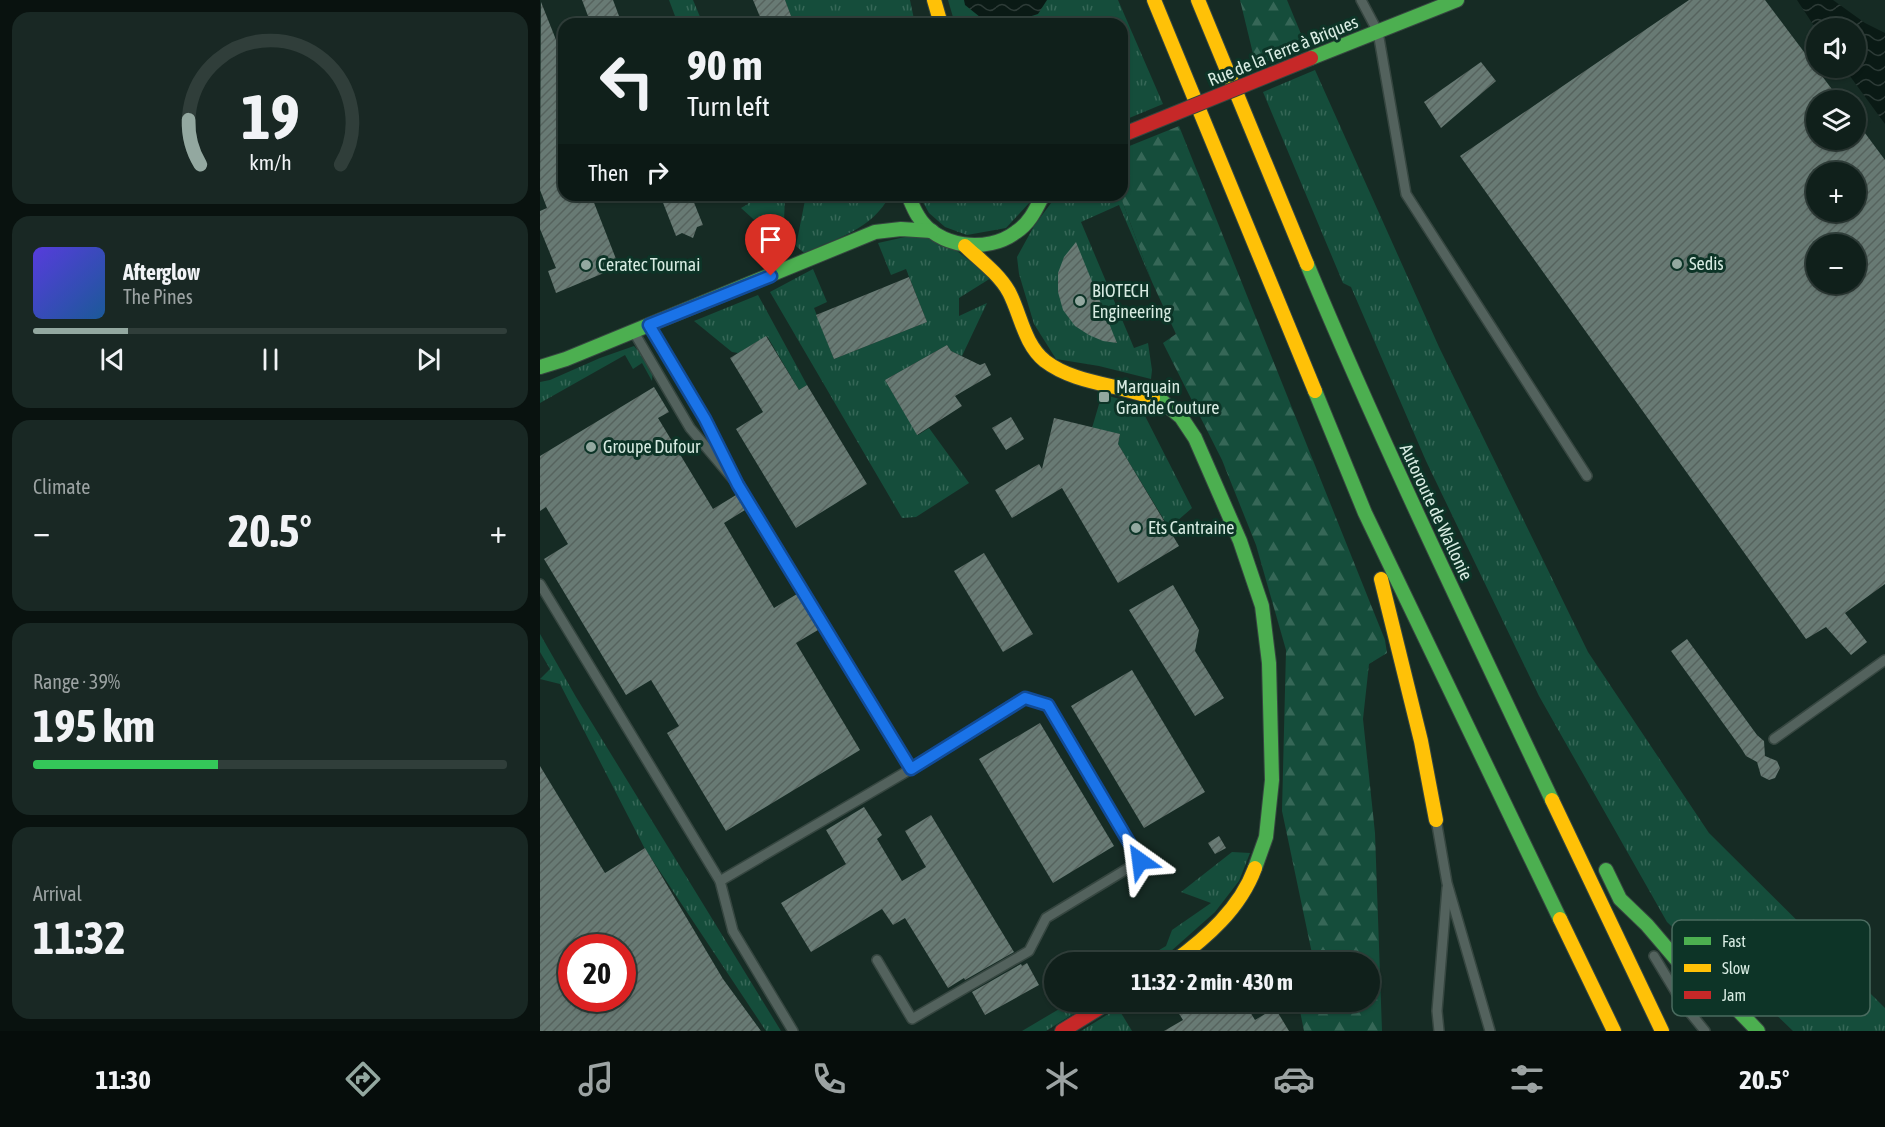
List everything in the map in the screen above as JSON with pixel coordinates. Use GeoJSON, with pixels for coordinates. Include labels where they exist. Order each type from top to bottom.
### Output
{"type":"FeatureCollection","features":[{"type":"Feature","properties":{"kind":"main road"},"geometry":{"type":"LineString","coordinates":[[922,0],[935,18]]}},
{"type":"Feature","properties":{"kind":"main road"},"geometry":{"type":"LineString","coordinates":[[934,0],[937,18]]}},
{"type":"Feature","properties":{"kind":"main road"},"geometry":{"type":"LineString","coordinates":[[1154,0],[1365,513],[1614,1031]]}},
{"type":"Feature","properties":{"kind":"main road","name":"Autoroute de Wallonie"},"geometry":{"type":"LineString","coordinates":[[1198,0],[1341,345],[1430,543],[1662,1031]]}},
{"type":"Feature","properties":{"kind":"main road","name":"Rue de la Terre à Briques"},"geometry":{"type":"LineString","coordinates":[[1128,133],[1457,0]]}},
{"type":"Feature","properties":{"kind":"main road"},"geometry":{"type":"LineString","coordinates":[[906,201],[932,231],[947,241],[965,246],[984,246],[1003,242],[1019,232],[1032,219],[1042,201]]}},
{"type":"Feature","properties":{"kind":"main road"},"geometry":{"type":"LineString","coordinates":[[875,232],[888,216]]}},
{"type":"Feature","properties":{"kind":"main road"},"geometry":{"type":"LineString","coordinates":[[540,367],[634,332],[875,232],[932,231]]}},
{"type":"Feature","properties":{"kind":"main road"},"geometry":{"type":"LineString","coordinates":[[1013,252],[1019,232]]}},
{"type":"Feature","properties":{"kind":"main road"},"geometry":{"type":"LineString","coordinates":[[965,246],[995,273],[1009,292],[1025,334],[1044,360],[1075,377],[1138,392],[1163,402],[1181,417],[1196,438],[1240,541],[1262,606],[1269,663],[1272,780],[1266,837],[1250,881],[1228,914],[1203,940],[1187,952]]}},
{"type":"Feature","properties":{"kind":"main road"},"geometry":{"type":"LineString","coordinates":[[1009,292],[1010,268]]}},
{"type":"Feature","properties":{"kind":"main road"},"geometry":{"type":"LineString","coordinates":[[1365,513],[1421,741],[1436,820]]}},
{"type":"Feature","properties":{"kind":"main road"},"geometry":{"type":"LineString","coordinates":[[1530,753],[1568,804]]}},
{"type":"Feature","properties":{"kind":"main road"},"geometry":{"type":"LineString","coordinates":[[1601,860],[1620,899],[1672,953]]}},
{"type":"Feature","properties":{"kind":"main road"},"geometry":{"type":"LineString","coordinates":[[1062,1031],[1093,1012]]}},
{"type":"Feature","properties":{"kind":"main road"},"geometry":{"type":"LineString","coordinates":[[1743,1016],[1758,1031]]}},
{"type":"Feature","properties":{"kind":"lane"},"geometry":{"type":"LineString","coordinates":[[1361,0],[1378,32],[1406,194],[1587,476]]}},
{"type":"Feature","properties":{"kind":"lane"},"geometry":{"type":"LineString","coordinates":[[649,325],[705,419],[738,485],[911,769]]}},
{"type":"Feature","properties":{"kind":"lane"},"geometry":{"type":"LineString","coordinates":[[634,332],[690,428],[738,485]]}},
{"type":"Feature","properties":{"kind":"lane"},"geometry":{"type":"LineString","coordinates":[[540,584],[720,881],[733,931],[793,1031]]}},
{"type":"Feature","properties":{"kind":"lane"},"geometry":{"type":"LineString","coordinates":[[1774,739],[1885,660]]}},
{"type":"Feature","properties":{"kind":"lane"},"geometry":{"type":"LineString","coordinates":[[720,881],[911,769],[1025,698],[1048,705],[1140,861],[1046,918],[1029,951],[912,1019],[877,960]]}},
{"type":"Feature","properties":{"kind":"lane"},"geometry":{"type":"LineString","coordinates":[[1436,820],[1448,883],[1490,1031]]}},
{"type":"Feature","properties":{"kind":"lane"},"geometry":{"type":"LineString","coordinates":[[1439,1031],[1437,1011],[1448,883]]}},
{"type":"Feature","properties":{"kind":"lane"},"geometry":{"type":"LineString","coordinates":[[1620,899],[1637,928]]}},
{"type":"Feature","properties":{"kind":"lane"},"geometry":{"type":"LineString","coordinates":[[1649,947],[1672,986]]}},
{"type":"Feature","properties":{"kind":"lane"},"geometry":{"type":"LineString","coordinates":[[1693,1016],[1705,1031]]}},
{"type":"Feature","properties":{"kind":"green space"},"geometry":{"type":"Polygon","coordinates":[[[669,0],[693,0],[700,18],[676,18],[669,0]]]}},
{"type":"Feature","properties":{"kind":"green space"},"geometry":{"type":"Polygon","coordinates":[[[785,0],[910,0],[914,18],[792,18],[785,0]]]}},
{"type":"Feature","properties":{"kind":"green space"},"geometry":{"type":"Polygon","coordinates":[[[948,0],[1118,0],[1126,18],[953,18],[948,0]]]}},
{"type":"Feature","properties":{"kind":"green space"},"geometry":{"type":"Polygon","coordinates":[[[1240,0],[1287,0],[1306,46],[1256,66],[1240,0]]]}},
{"type":"Feature","properties":{"kind":"green space"},"geometry":{"type":"Polygon","coordinates":[[[1128,23],[1163,104],[1128,119],[1128,23]]]}},
{"type":"Feature","properties":{"kind":"green space"},"geometry":{"type":"Polygon","coordinates":[[[1315,70],[1439,347],[1588,652],[1709,833],[1796,920],[1672,920],[1672,927],[1667,922],[1539,696],[1426,461],[1351,287],[1343,283],[1263,92],[1315,70]]]}},
{"type":"Feature","properties":{"kind":"green space"},"geometry":{"type":"Polygon","coordinates":[[[1179,126],[1385,640],[1387,653],[1369,664],[1363,719],[1375,833],[1379,952],[1312,952],[1282,811],[1286,650],[1256,545],[1222,460],[1163,343],[1176,334],[1152,282],[1122,201],[1128,201],[1128,147],[1179,126]]]}},
{"type":"Feature","properties":{"kind":"green space"},"geometry":{"type":"Polygon","coordinates":[[[747,201],[785,201],[784,222],[762,227],[741,208],[748,204],[747,201]]]}},
{"type":"Feature","properties":{"kind":"green space"},"geometry":{"type":"Polygon","coordinates":[[[805,201],[886,201],[874,217],[853,232],[804,253],[796,246],[805,201]]]}},
{"type":"Feature","properties":{"kind":"green space"},"geometry":{"type":"Polygon","coordinates":[[[922,201],[1030,201],[1006,228],[967,235],[945,227],[929,213],[922,201]]]}},
{"type":"Feature","properties":{"kind":"green space"},"geometry":{"type":"Polygon","coordinates":[[[1053,201],[1122,201],[1152,282],[1119,205],[1081,222],[1134,348],[1148,343],[1151,379],[1099,366],[1056,359],[1034,324],[1019,274],[1017,257],[1034,226],[1053,201]]]}},
{"type":"Feature","properties":{"kind":"green space"},"geometry":{"type":"Polygon","coordinates":[[[932,231],[991,278],[959,298],[959,316],[987,303],[962,356],[951,351],[947,345],[885,380],[918,435],[929,428],[969,483],[916,517],[902,518],[770,292],[813,269],[827,302],[814,308],[834,359],[927,322],[906,269],[891,275],[878,243],[932,231]]]}},
{"type":"Feature","properties":{"kind":"green space"},"geometry":{"type":"Polygon","coordinates":[[[758,295],[807,385],[799,390],[767,336],[738,353],[732,352],[694,321],[758,295]]]}},
{"type":"Feature","properties":{"kind":"green space"},"geometry":{"type":"Polygon","coordinates":[[[634,346],[653,367],[652,381],[642,363],[633,369],[625,355],[540,403],[540,382],[634,346]]]}},
{"type":"Feature","properties":{"kind":"green space"},"geometry":{"type":"Polygon","coordinates":[[[1102,394],[1147,407],[1144,414],[1192,508],[1169,528],[1118,444],[1120,434],[1092,428],[1102,394]]]}},
{"type":"Feature","properties":{"kind":"green space"},"geometry":{"type":"Polygon","coordinates":[[[540,634],[576,697],[781,1031],[766,1031],[645,849],[560,684],[540,679],[550,669],[540,652],[540,634]]]}},
{"type":"Feature","properties":{"kind":"green space"},"geometry":{"type":"Polygon","coordinates":[[[1232,852],[1250,853],[1239,881],[1215,912],[1170,952],[1156,952],[1166,946],[1172,930],[1211,903],[1181,892],[1232,852]]]}},
{"type":"Feature","properties":{"kind":"green space"},"geometry":{"type":"Polygon","coordinates":[[[1380,974],[1382,1031],[1304,1031],[1300,1012],[1380,1012],[1380,974]]]}},
{"type":"Feature","properties":{"kind":"green space"},"geometry":{"type":"Polygon","coordinates":[[[1870,993],[1885,1008],[1885,1031],[1793,1031],[1777,1016],[1870,1016],[1870,993]]]}},
{"type":"Feature","properties":{"kind":"green space"},"geometry":{"type":"Polygon","coordinates":[[[1054,1012],[1076,1012],[1046,1031],[1022,1031],[1054,1012]]]}},
{"type":"Feature","properties":{"kind":"green space"},"geometry":{"type":"Polygon","coordinates":[[[1112,1012],[1120,1012],[1132,1031],[1081,1031],[1112,1012]]]}},
{"type":"Feature","properties":{"kind":"water"},"geometry":{"type":"Polygon","coordinates":[[[964,0],[1047,0],[1038,14],[1026,18],[981,18],[965,5],[964,0]]]}},
{"type":"Feature","properties":{"kind":"water"},"geometry":{"type":"Polygon","coordinates":[[[1797,0],[1833,0],[1858,18],[1809,18],[1797,0]]]}},
{"type":"Feature","properties":{"kind":"water"},"geometry":{"type":"Polygon","coordinates":[[[1866,24],[1885,33],[1885,124],[1866,98],[1866,90],[1860,90],[1851,78],[1866,78],[1866,24]]]}},
{"type":"Feature","properties":{"kind":"building"},"geometry":{"type":"Polygon","coordinates":[[[582,0],[613,0],[620,18],[589,18],[582,0]]]}},
{"type":"Feature","properties":{"kind":"building"},"geometry":{"type":"Polygon","coordinates":[[[753,0],[785,0],[792,18],[760,18],[753,0]]]}},
{"type":"Feature","properties":{"kind":"building","name":"Sedis"},"geometry":{"type":"Polygon","coordinates":[[[1689,0],[1765,0],[1806,55],[1806,78],[1824,78],[1832,90],[1806,90],[1806,150],[1866,150],[1866,134],[1885,160],[1885,584],[1845,613],[1867,642],[1851,655],[1826,627],[1806,639],[1460,156],[1689,0]]]}},
{"type":"Feature","properties":{"kind":"building"},"geometry":{"type":"Polygon","coordinates":[[[541,2],[558,45],[558,201],[593,201],[618,264],[610,268],[611,270],[556,293],[548,271],[556,268],[540,229],[540,211],[547,208],[540,190],[541,2]]]}},
{"type":"Feature","properties":{"kind":"building"},"geometry":{"type":"Polygon","coordinates":[[[1481,62],[1496,81],[1441,128],[1424,102],[1481,62]]]}},
{"type":"Feature","properties":{"kind":"building"},"geometry":{"type":"Polygon","coordinates":[[[662,201],[693,201],[703,225],[697,227],[693,238],[682,233],[676,236],[662,201]]]}},
{"type":"Feature","properties":{"kind":"building","name":"BIOTECH Engineering"},"geometry":{"type":"Polygon","coordinates":[[[1076,242],[1117,343],[1103,341],[1089,335],[1075,326],[1063,310],[1058,292],[1058,273],[1064,257],[1076,242]]]}},
{"type":"Feature","properties":{"kind":"building"},"geometry":{"type":"Polygon","coordinates":[[[909,277],[927,322],[834,359],[816,315],[909,277]]]}},
{"type":"Feature","properties":{"kind":"building"},"geometry":{"type":"Polygon","coordinates":[[[766,336],[799,390],[807,385],[867,484],[796,528],[736,429],[763,412],[730,358],[766,336]]]}},
{"type":"Feature","properties":{"kind":"building"},"geometry":{"type":"Polygon","coordinates":[[[947,345],[951,351],[980,365],[985,363],[991,375],[955,396],[962,406],[917,435],[885,380],[947,345]]]}},
{"type":"Feature","properties":{"kind":"building"},"geometry":{"type":"Polygon","coordinates":[[[654,387],[669,412],[658,418],[713,509],[736,495],[745,510],[724,523],[774,608],[797,594],[818,630],[796,643],[860,750],[726,831],[667,733],[679,726],[651,680],[626,695],[544,559],[568,544],[546,507],[540,511],[540,456],[654,387]]]}},
{"type":"Feature","properties":{"kind":"building"},"geometry":{"type":"Polygon","coordinates":[[[1011,417],[1024,439],[1006,450],[992,428],[1011,417]]]}},
{"type":"Feature","properties":{"kind":"building"},"geometry":{"type":"Polygon","coordinates":[[[1054,418],[1120,434],[1118,444],[1179,546],[1118,583],[1062,488],[1012,518],[995,490],[1039,464],[1042,469],[1054,418]]]}},
{"type":"Feature","properties":{"kind":"building"},"geometry":{"type":"Polygon","coordinates":[[[984,553],[1033,634],[1003,652],[954,571],[984,553]]]}},
{"type":"Feature","properties":{"kind":"building"},"geometry":{"type":"Polygon","coordinates":[[[1173,585],[1199,630],[1195,651],[1224,698],[1195,716],[1129,610],[1173,585]]]}},
{"type":"Feature","properties":{"kind":"building"},"geometry":{"type":"Polygon","coordinates":[[[1687,639],[1757,735],[1764,741],[1765,756],[1777,761],[1780,768],[1775,778],[1769,780],[1761,776],[1757,762],[1746,756],[1671,651],[1687,639]]]}},
{"type":"Feature","properties":{"kind":"building"},"geometry":{"type":"Polygon","coordinates":[[[1132,670],[1205,792],[1144,828],[1071,706],[1132,670]]]}},
{"type":"Feature","properties":{"kind":"building"},"geometry":{"type":"Polygon","coordinates":[[[1040,723],[1114,846],[1053,883],[979,759],[1040,723]]]}},
{"type":"Feature","properties":{"kind":"building"},"geometry":{"type":"Polygon","coordinates":[[[540,766],[605,873],[645,848],[723,979],[761,1031],[540,1031],[540,766]]]}},
{"type":"Feature","properties":{"kind":"building"},"geometry":{"type":"Polygon","coordinates":[[[864,807],[882,835],[877,839],[902,881],[926,867],[905,831],[931,815],[1014,952],[948,988],[905,918],[893,925],[882,909],[811,952],[781,903],[846,864],[826,830],[864,807]]]}},
{"type":"Feature","properties":{"kind":"building"},"geometry":{"type":"Polygon","coordinates":[[[1219,836],[1226,848],[1215,854],[1208,843],[1219,836]]]}},
{"type":"Feature","properties":{"kind":"building"},"geometry":{"type":"Polygon","coordinates":[[[1027,963],[1039,985],[985,1015],[972,992],[1021,964],[1022,966],[1027,963]]]}},
{"type":"Feature","properties":{"kind":"building"},"geometry":{"type":"Polygon","coordinates":[[[1178,1012],[1250,1012],[1255,1020],[1268,1012],[1277,1012],[1289,1031],[1164,1031],[1183,1020],[1178,1012]]]}},
{"type":"Feature","properties":{"kind":"traffic: fast"},"geometry":{"type":"LineString","coordinates":[[1311,58],[1457,0]]}},
{"type":"Feature","properties":{"kind":"traffic: fast"},"geometry":{"type":"LineString","coordinates":[[911,201],[926,227],[937,235],[950,241],[977,245],[1004,239],[1021,228],[1040,201]]}},
{"type":"Feature","properties":{"kind":"traffic: fast"},"geometry":{"type":"LineString","coordinates":[[540,367],[566,359],[875,232],[901,229],[932,231]]}},
{"type":"Feature","properties":{"kind":"traffic: fast"},"geometry":{"type":"LineString","coordinates":[[1307,264],[1396,467],[1552,800]]}},
{"type":"Feature","properties":{"kind":"traffic: fast"},"geometry":{"type":"LineString","coordinates":[[1315,391],[1365,513],[1560,919]]}},
{"type":"Feature","properties":{"kind":"traffic: fast"},"geometry":{"type":"LineString","coordinates":[[1153,398],[1163,402],[1181,417],[1195,438],[1240,541],[1262,606],[1269,663],[1272,780],[1266,837],[1255,868]]}},
{"type":"Feature","properties":{"kind":"traffic: fast"},"geometry":{"type":"LineString","coordinates":[[1606,870],[1620,899],[1647,925],[1672,954]]}},
{"type":"Feature","properties":{"kind":"traffic: fast"},"geometry":{"type":"LineString","coordinates":[[1743,1016],[1758,1031]]}},
{"type":"Feature","properties":{"kind":"traffic: slow"},"geometry":{"type":"LineString","coordinates":[[934,0],[939,18]]}},
{"type":"Feature","properties":{"kind":"traffic: slow"},"geometry":{"type":"LineString","coordinates":[[1154,0],[1315,391]]}},
{"type":"Feature","properties":{"kind":"traffic: slow"},"geometry":{"type":"LineString","coordinates":[[1198,0],[1307,264]]}},
{"type":"Feature","properties":{"kind":"traffic: slow"},"geometry":{"type":"LineString","coordinates":[[965,246],[1005,285],[1032,346],[1045,361],[1070,375],[1153,398]]}},
{"type":"Feature","properties":{"kind":"traffic: slow"},"geometry":{"type":"LineString","coordinates":[[1381,579],[1421,741],[1436,820]]}},
{"type":"Feature","properties":{"kind":"traffic: slow"},"geometry":{"type":"LineString","coordinates":[[1552,800],[1662,1031]]}},
{"type":"Feature","properties":{"kind":"traffic: slow"},"geometry":{"type":"LineString","coordinates":[[1186,952],[1221,922],[1249,883],[1255,868]]}},
{"type":"Feature","properties":{"kind":"traffic: slow"},"geometry":{"type":"LineString","coordinates":[[1560,919],[1614,1031]]}},
{"type":"Feature","properties":{"kind":"traffic: jam"},"geometry":{"type":"LineString","coordinates":[[1128,133],[1311,58]]}},
{"type":"Feature","properties":{"kind":"traffic: jam"},"geometry":{"type":"LineString","coordinates":[[1062,1031],[1093,1012]]}},
{"type":"Feature","properties":{"kind":"place","name":"Sedis"},"geometry":{"type":"Point","coordinates":[1677,264]}},
{"type":"Feature","properties":{"kind":"place","name":"Ceratec Tournai"},"geometry":{"type":"Point","coordinates":[586,265]}},
{"type":"Feature","properties":{"kind":"place","name":"BIOTECH Engineering"},"geometry":{"type":"Point","coordinates":[1080,301]}},
{"type":"Feature","properties":{"kind":"place","name":"Marquain Grande Couture"},"geometry":{"type":"Point","coordinates":[1104,397]}},
{"type":"Feature","properties":{"kind":"place","name":"Groupe Dufour"},"geometry":{"type":"Point","coordinates":[591,447]}},
{"type":"Feature","properties":{"kind":"place","name":"Ets Cantraine"},"geometry":{"type":"Point","coordinates":[1136,528]}},
{"type":"Feature","properties":{"kind":"route"},"geometry":{"type":"LineString","coordinates":[[771,276],[649,325],[705,419],[738,485],[911,769],[1025,698],[1048,705],[1140,861]]}}]}
